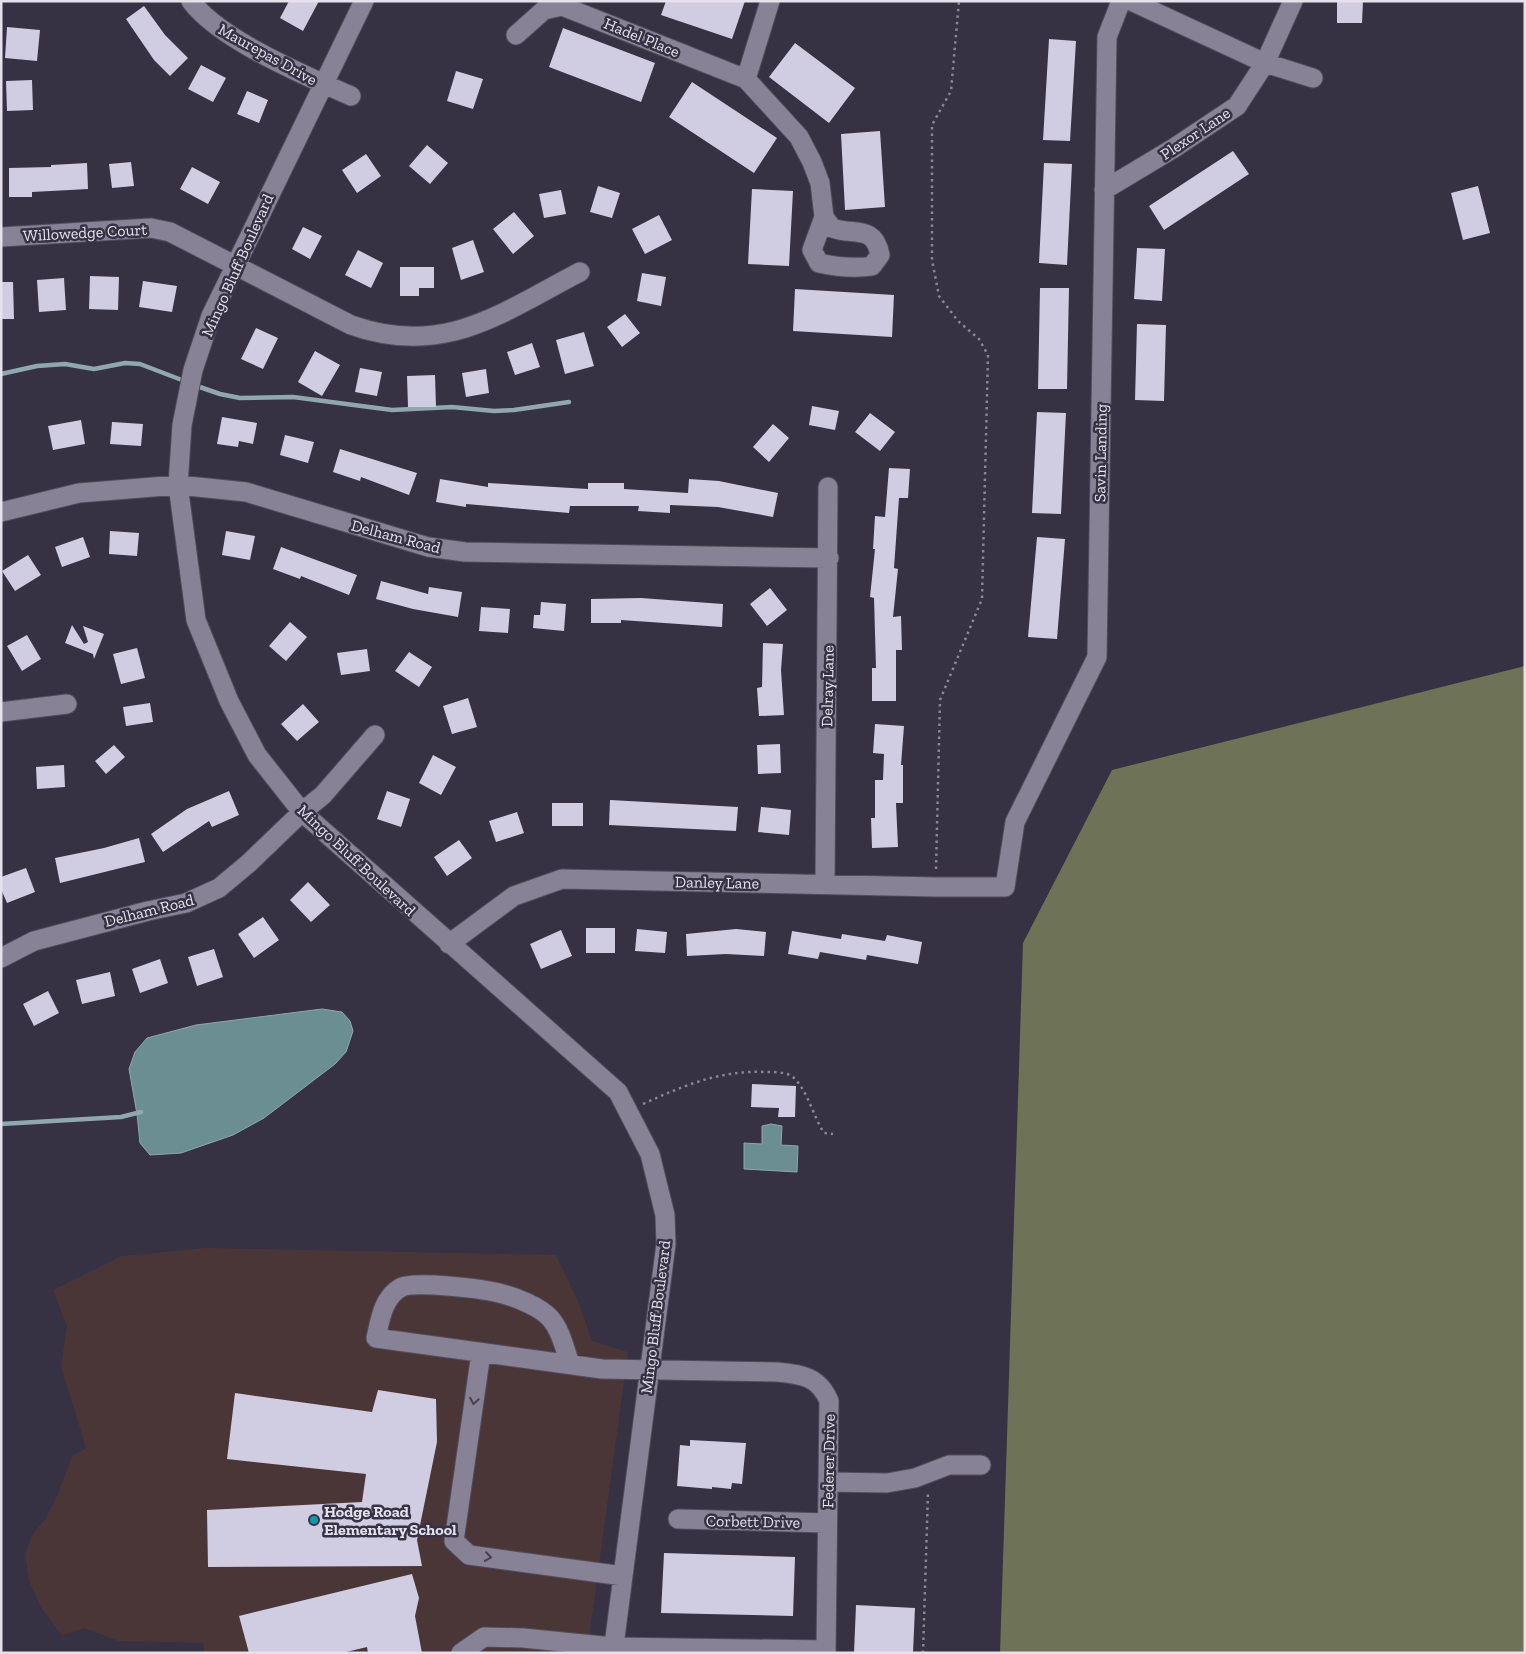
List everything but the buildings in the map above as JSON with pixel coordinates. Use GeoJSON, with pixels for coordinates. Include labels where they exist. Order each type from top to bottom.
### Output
{"type":"FeatureCollection","features":[{"type":"Feature","properties":{"kind":"street","name":"Maurepas Drive"},"geometry":{"type":"LineString","coordinates":[[191,1],[208,20],[228,34],[325,85],[351,96]]}},
{"type":"Feature","properties":{"kind":"street","name":"Mingo Bluff Boulevard"},"geometry":{"type":"LineString","coordinates":[[364,1],[325,85],[274,182],[211,316],[193,370],[182,425],[178,485],[196,620],[229,701],[257,755],[302,812],[449,944],[535,1016],[618,1092],[650,1154],[665,1215],[666,1244],[613,1650]]}},
{"type":"Feature","properties":{"kind":"street"},"geometry":{"type":"LineString","coordinates":[[746,79],[770,1]]}},
{"type":"Feature","properties":{"kind":"street","name":"Savin Landing"},"geometry":{"type":"LineString","coordinates":[[1005,887],[1015,822],[1097,657],[1107,37],[1121,1]]}},
{"type":"Feature","properties":{"kind":"street"},"geometry":{"type":"LineString","coordinates":[[1131,1],[1265,63],[1313,78]]}},
{"type":"Feature","properties":{"kind":"street","name":"Plexor Lane"},"geometry":{"type":"LineString","coordinates":[[1104,190],[1174,148],[1237,106],[1265,63],[1293,1]]}},
{"type":"Feature","properties":{"kind":"street","name":"Hadel Place"},"geometry":{"type":"LineString","coordinates":[[516,35],[544,10],[562,6],[746,79],[799,137],[820,183],[824,217]]}},
{"type":"Feature","properties":{"kind":"street","name":"Willowedge Court"},"geometry":{"type":"LineString","coordinates":[[1,237],[151,228],[170,232],[351,324],[370,332],[409,336],[431,337],[454,333],[488,319],[580,272]]}},
{"type":"Feature","properties":{"kind":"street","name":"Delham Road"},"geometry":{"type":"LineString","coordinates":[[1,512],[79,493],[178,485],[246,492],[428,548],[465,552],[829,558]]}},
{"type":"Feature","properties":{"kind":"street","name":"Delray Lane"},"geometry":{"type":"LineString","coordinates":[[825,884],[829,558],[828,487]]}},
{"type":"Feature","properties":{"kind":"street"},"geometry":{"type":"LineString","coordinates":[[1,712],[66,704]]}},
{"type":"Feature","properties":{"kind":"street","name":"Delham Road"},"geometry":{"type":"LineString","coordinates":[[1,958],[34,941],[61,932],[186,903],[219,888],[323,795],[375,735]]}},
{"type":"Feature","properties":{"kind":"street","name":"Danley Lane"},"geometry":{"type":"LineString","coordinates":[[449,944],[514,896],[562,879],[1005,887]]}},
{"type":"Feature","properties":{"kind":"street","name":"Federer Drive"},"geometry":{"type":"LineString","coordinates":[[570,1364],[560,1335],[551,1319],[537,1309],[498,1292],[416,1284],[402,1286],[392,1293],[382,1313],[376,1338],[481,1353],[570,1364],[629,1371],[778,1372],[806,1376],[817,1382],[824,1389],[829,1401],[826,1651]]}},
{"type":"Feature","properties":{"kind":"street"},"geometry":{"type":"LineString","coordinates":[[481,1353],[454,1541],[469,1555],[623,1576]]}},
{"type":"Feature","properties":{"kind":"street"},"geometry":{"type":"LineString","coordinates":[[828,1482],[887,1483],[915,1478],[949,1465],[981,1465]]}},
{"type":"Feature","properties":{"kind":"street","name":"Corbett Drive"},"geometry":{"type":"LineString","coordinates":[[678,1519],[828,1523]]}},
{"type":"Feature","properties":{"kind":"street"},"geometry":{"type":"LineString","coordinates":[[461,1653],[484,1637],[550,1647],[613,1650],[826,1651]]}},
{"type":"Feature","properties":{"kind":"path"},"geometry":{"type":"LineString","coordinates":[[936,887],[940,700],[982,599],[988,355],[979,339],[958,321],[939,296],[932,260],[932,125],[951,91],[959,1]]}},
{"type":"Feature","properties":{"kind":"path"},"geometry":{"type":"LineString","coordinates":[[639,1106],[695,1082],[721,1074],[752,1071],[778,1072],[794,1077],[803,1089],[816,1121],[824,1132],[833,1134]]}},
{"type":"Feature","properties":{"kind":"path"},"geometry":{"type":"LineString","coordinates":[[922,1653],[928,1486]]}},
{"type":"Feature","properties":{"kind":"shaded area"},"geometry":{"type":"Polygon","coordinates":[[[1525,666],[1525,1653],[1000,1653],[1023,943],[1112,770],[1525,666]]]}},
{"type":"Feature","properties":{"kind":"shaded area"},"geometry":{"type":"Polygon","coordinates":[[[322,1009],[342,1012],[350,1021],[353,1031],[346,1052],[335,1064],[264,1118],[233,1135],[181,1153],[150,1155],[140,1143],[129,1069],[135,1052],[147,1038],[196,1025],[322,1009]]]}},
{"type":"Feature","properties":{"kind":"shaded area"},"geometry":{"type":"Polygon","coordinates":[[[771,1124],[782,1126],[781,1145],[798,1146],[797,1172],[744,1169],[744,1143],[762,1144],[762,1126],[771,1124]]]}},
{"type":"Feature","properties":{"kind":"shaded area"},"geometry":{"type":"Polygon","coordinates":[[[205,1248],[556,1255],[578,1301],[592,1341],[628,1352],[587,1653],[205,1653],[203,1643],[118,1641],[85,1628],[62,1635],[42,1609],[29,1581],[25,1554],[32,1535],[46,1518],[57,1496],[72,1456],[86,1448],[61,1366],[67,1326],[53,1290],[122,1256],[205,1248]]]}},
{"type":"Feature","properties":{"kind":"waterway"},"geometry":{"type":"LineString","coordinates":[[1,374],[37,366],[65,364],[94,369],[125,363],[140,364],[187,382]]}},
{"type":"Feature","properties":{"kind":"waterway"},"geometry":{"type":"LineString","coordinates":[[194,385],[220,394],[240,398],[293,397],[392,410],[452,407],[494,411],[569,402]]}},
{"type":"Feature","properties":{"kind":"waterway"},"geometry":{"type":"LineString","coordinates":[[1,1124],[121,1117],[141,1112]]}},
{"type":"Feature","properties":{"kind":"place","name":"Hodge Road Elementary School"},"geometry":{"type":"Point","coordinates":[314,1520]}}]}
